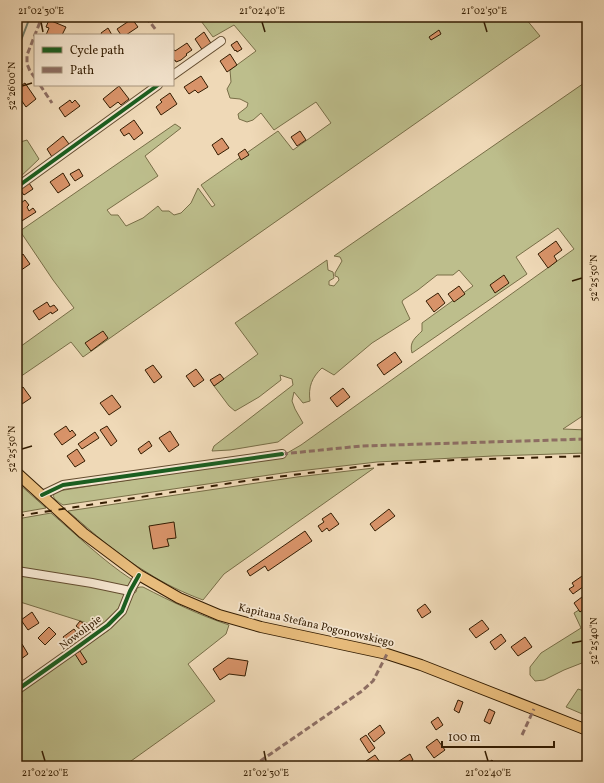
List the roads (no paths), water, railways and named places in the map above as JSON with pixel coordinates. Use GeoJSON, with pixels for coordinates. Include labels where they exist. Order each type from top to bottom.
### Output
{"type":"FeatureCollection","features":[{"type":"Feature","properties":{"kind":"main road","name":"Kapitana Stefana Pogonowskiego"},"geometry":{"type":"LineString","coordinates":[[17,472],[83,533],[139,575],[179,598],[219,615],[261,627],[387,654],[421,665],[587,730]]}},
{"type":"Feature","properties":{"kind":"street"},"geometry":{"type":"LineString","coordinates":[[174,73],[221,41]]}},
{"type":"Feature","properties":{"kind":"street"},"geometry":{"type":"LineString","coordinates":[[17,187],[157,86]]}},
{"type":"Feature","properties":{"kind":"street"},"geometry":{"type":"LineString","coordinates":[[42,495],[63,485],[282,454]]}},
{"type":"Feature","properties":{"kind":"street"},"geometry":{"type":"LineString","coordinates":[[17,571],[92,583],[130,591]]}},
{"type":"Feature","properties":{"kind":"street","name":"Nowolipie"},"geometry":{"type":"LineString","coordinates":[[17,690],[108,625],[122,611],[130,591],[139,575]]}},
{"type":"Feature","properties":{"kind":"waterway"},"geometry":{"type":"LineString","coordinates":[[20,43],[30,17]]}},
{"type":"Feature","properties":{"kind":"railway"},"geometry":{"type":"LineString","coordinates":[[17,516],[245,481],[374,465],[455,460],[587,456]]}}]}
